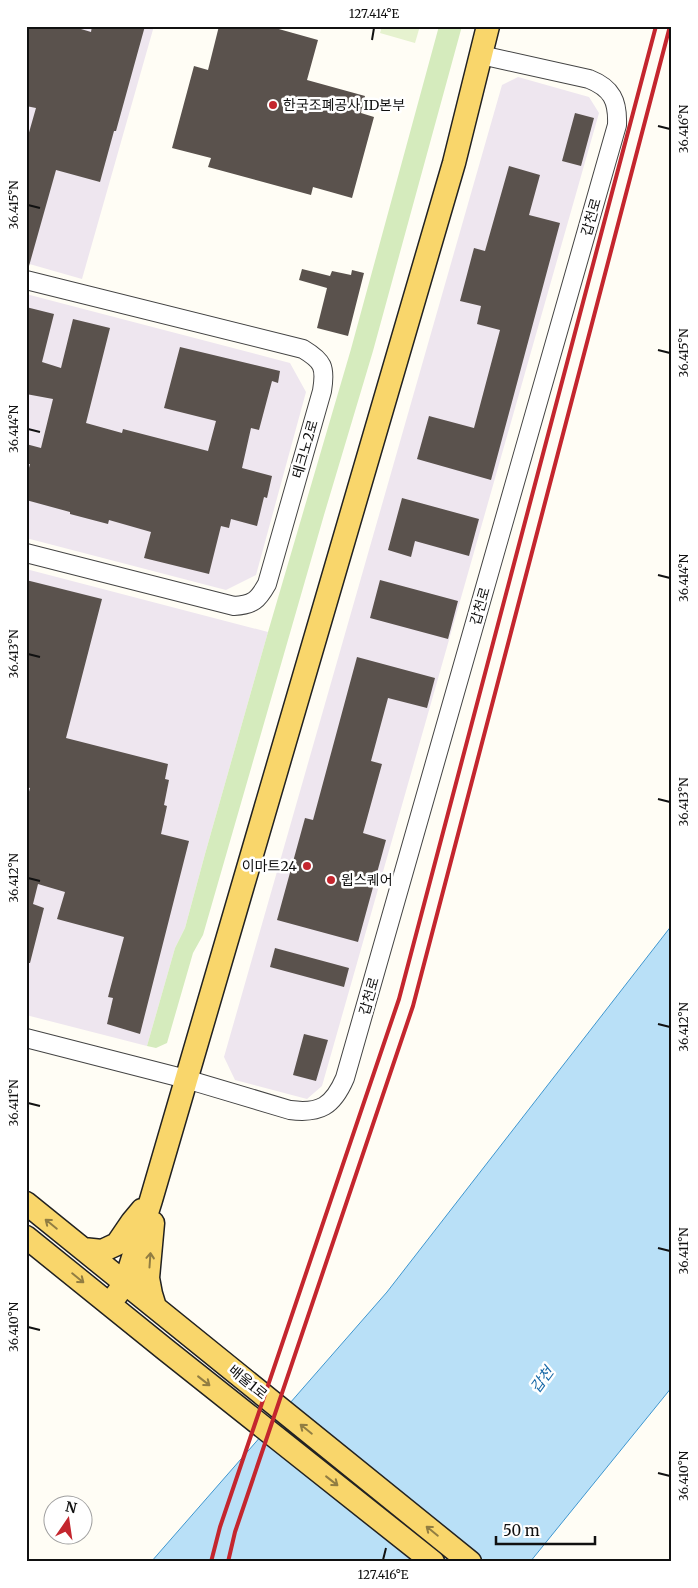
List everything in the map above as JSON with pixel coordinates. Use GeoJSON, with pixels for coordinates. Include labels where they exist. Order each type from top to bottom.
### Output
{"type":"FeatureCollection","features":[{"type":"Feature","properties":{"kind":"main road"},"geometry":{"type":"LineString","coordinates":[[110,1304],[125,1283],[186,1079],[451,172],[488,26]]}},
{"type":"Feature","properties":{"kind":"main road"},"geometry":{"type":"LineString","coordinates":[[83,1249],[102,1252],[117,1244],[150,1200]]}},
{"type":"Feature","properties":{"kind":"main road"},"geometry":{"type":"LineString","coordinates":[[150,1200],[153,1227],[148,1278],[156,1307]]}},
{"type":"Feature","properties":{"kind":"main road","name":"배울1로"},"geometry":{"type":"LineString","coordinates":[[26,1203],[470,1562]]}},
{"type":"Feature","properties":{"kind":"main road","name":"배울1로"},"geometry":{"type":"LineString","coordinates":[[26,1237],[433,1562]]}},
{"type":"Feature","properties":{"kind":"street","name":"갑천로"},"geometry":{"type":"LineString","coordinates":[[26,1038],[186,1079],[290,1110],[304,1112],[318,1110],[326,1106],[341,1089],[617,126],[618,111],[613,98],[598,82],[589,78],[481,55]]}},
{"type":"Feature","properties":{"kind":"street","name":"테크노2로"},"geometry":{"type":"LineString","coordinates":[[26,280],[303,349],[317,357],[322,367],[324,378],[322,391],[267,584],[259,598],[248,605],[234,606],[26,553]]}},
{"type":"Feature","properties":{"kind":"shaded area"},"geometry":{"type":"Polygon","coordinates":[[[26,26],[154,26],[82,279],[26,263],[26,26]]]}},
{"type":"Feature","properties":{"kind":"shaded area"},"geometry":{"type":"Polygon","coordinates":[[[518,77],[589,97],[599,113],[322,1086],[307,1099],[235,1080],[224,1057],[502,85],[518,77]]]}},
{"type":"Feature","properties":{"kind":"shaded area"},"geometry":{"type":"Polygon","coordinates":[[[26,294],[290,363],[306,392],[256,575],[226,590],[26,538],[26,294]]]}},
{"type":"Feature","properties":{"kind":"shaded area"},"geometry":{"type":"Polygon","coordinates":[[[26,569],[268,632],[185,928],[175,948],[147,1046],[26,1015],[26,569]]]}},
{"type":"Feature","properties":{"kind":"green space"},"geometry":{"type":"Polygon","coordinates":[[[382,26],[420,26],[415,43],[380,33],[382,26]]]}},
{"type":"Feature","properties":{"kind":"green space"},"geometry":{"type":"Polygon","coordinates":[[[439,26],[462,26],[373,351],[203,935],[193,953],[167,1043],[156,1048],[147,1046],[175,948],[185,928],[268,632],[351,349],[439,26]]]}},
{"type":"Feature","properties":{"kind":"water","name":"갑천"},"geometry":{"type":"Polygon","coordinates":[[[672,925],[672,1387],[530,1562],[151,1562],[387,1292],[672,925]]]}},
{"type":"Feature","properties":{"kind":"building"},"geometry":{"type":"Polygon","coordinates":[[[26,26],[71,26],[91,32],[92,26],[145,26],[100,182],[56,170],[29,266],[26,266],[26,143],[36,108],[26,106],[26,26]]]}},
{"type":"Feature","properties":{"kind":"building","name":"한국조폐공사 ID본부"},"geometry":{"type":"Polygon","coordinates":[[[219,26],[268,26],[318,40],[307,80],[365,96],[361,113],[374,117],[352,198],[313,187],[311,195],[208,167],[211,158],[172,148],[194,66],[208,70],[219,26]]]}},
{"type":"Feature","properties":{"kind":"building"},"geometry":{"type":"Polygon","coordinates":[[[575,113],[594,118],[581,166],[562,161],[575,113]]]}},
{"type":"Feature","properties":{"kind":"building"},"geometry":{"type":"Polygon","coordinates":[[[509,166],[540,175],[529,215],[560,223],[491,480],[417,459],[429,416],[474,428],[500,330],[477,324],[481,306],[460,301],[474,248],[485,251],[509,166]]]}},
{"type":"Feature","properties":{"kind":"building"},"geometry":{"type":"Polygon","coordinates":[[[302,269],[330,276],[332,271],[351,275],[352,270],[364,273],[348,336],[317,328],[327,288],[299,280],[302,269]]]}},
{"type":"Feature","properties":{"kind":"building"},"geometry":{"type":"Polygon","coordinates":[[[26,307],[54,314],[42,362],[61,368],[73,319],[110,328],[86,423],[122,433],[123,429],[208,451],[216,421],[164,408],[180,347],[280,371],[278,383],[272,381],[259,430],[251,428],[242,468],[272,476],[267,498],[264,497],[257,526],[231,519],[229,528],[221,526],[209,574],[144,558],[151,532],[109,520],[108,524],[26,500],[26,479],[30,464],[26,464],[26,444],[41,448],[53,399],[26,394],[26,307]]]}},
{"type":"Feature","properties":{"kind":"building"},"geometry":{"type":"Polygon","coordinates":[[[402,498],[479,519],[469,556],[415,541],[411,557],[388,550],[402,498]]]}},
{"type":"Feature","properties":{"kind":"building"},"geometry":{"type":"Polygon","coordinates":[[[26,580],[102,599],[66,738],[168,764],[165,779],[169,780],[164,805],[167,806],[161,834],[189,841],[140,1034],[107,1024],[113,998],[108,997],[124,937],[57,919],[65,892],[38,884],[33,904],[44,908],[30,963],[26,963],[26,803],[30,788],[26,787],[26,580]]]}},
{"type":"Feature","properties":{"kind":"building"},"geometry":{"type":"Polygon","coordinates":[[[380,580],[458,601],[448,639],[370,618],[380,580]]]}},
{"type":"Feature","properties":{"kind":"building"},"geometry":{"type":"Polygon","coordinates":[[[357,657],[435,678],[427,708],[388,698],[371,761],[382,764],[363,833],[386,840],[358,942],[277,920],[305,818],[313,820],[357,657]]]}},
{"type":"Feature","properties":{"kind":"building"},"geometry":{"type":"Polygon","coordinates":[[[275,948],[349,968],[344,987],[270,967],[275,948]]]}},
{"type":"Feature","properties":{"kind":"building"},"geometry":{"type":"Polygon","coordinates":[[[304,1034],[328,1040],[316,1081],[293,1075],[304,1034]]]}},
{"type":"Feature","properties":{"kind":"railway"},"geometry":{"type":"LineString","coordinates":[[211,1562],[220,1527],[399,999],[656,26]]}},
{"type":"Feature","properties":{"kind":"railway"},"geometry":{"type":"LineString","coordinates":[[228,1562],[235,1532],[413,1006],[670,26]]}},
{"type":"Feature","properties":{"kind":"place","name":"한국조폐공사 ID본부"},"geometry":{"type":"Point","coordinates":[273,105]}},
{"type":"Feature","properties":{"kind":"place","name":"이마트24"},"geometry":{"type":"Point","coordinates":[307,866]}},
{"type":"Feature","properties":{"kind":"place","name":"윕스퀘어"},"geometry":{"type":"Point","coordinates":[331,880]}}]}
